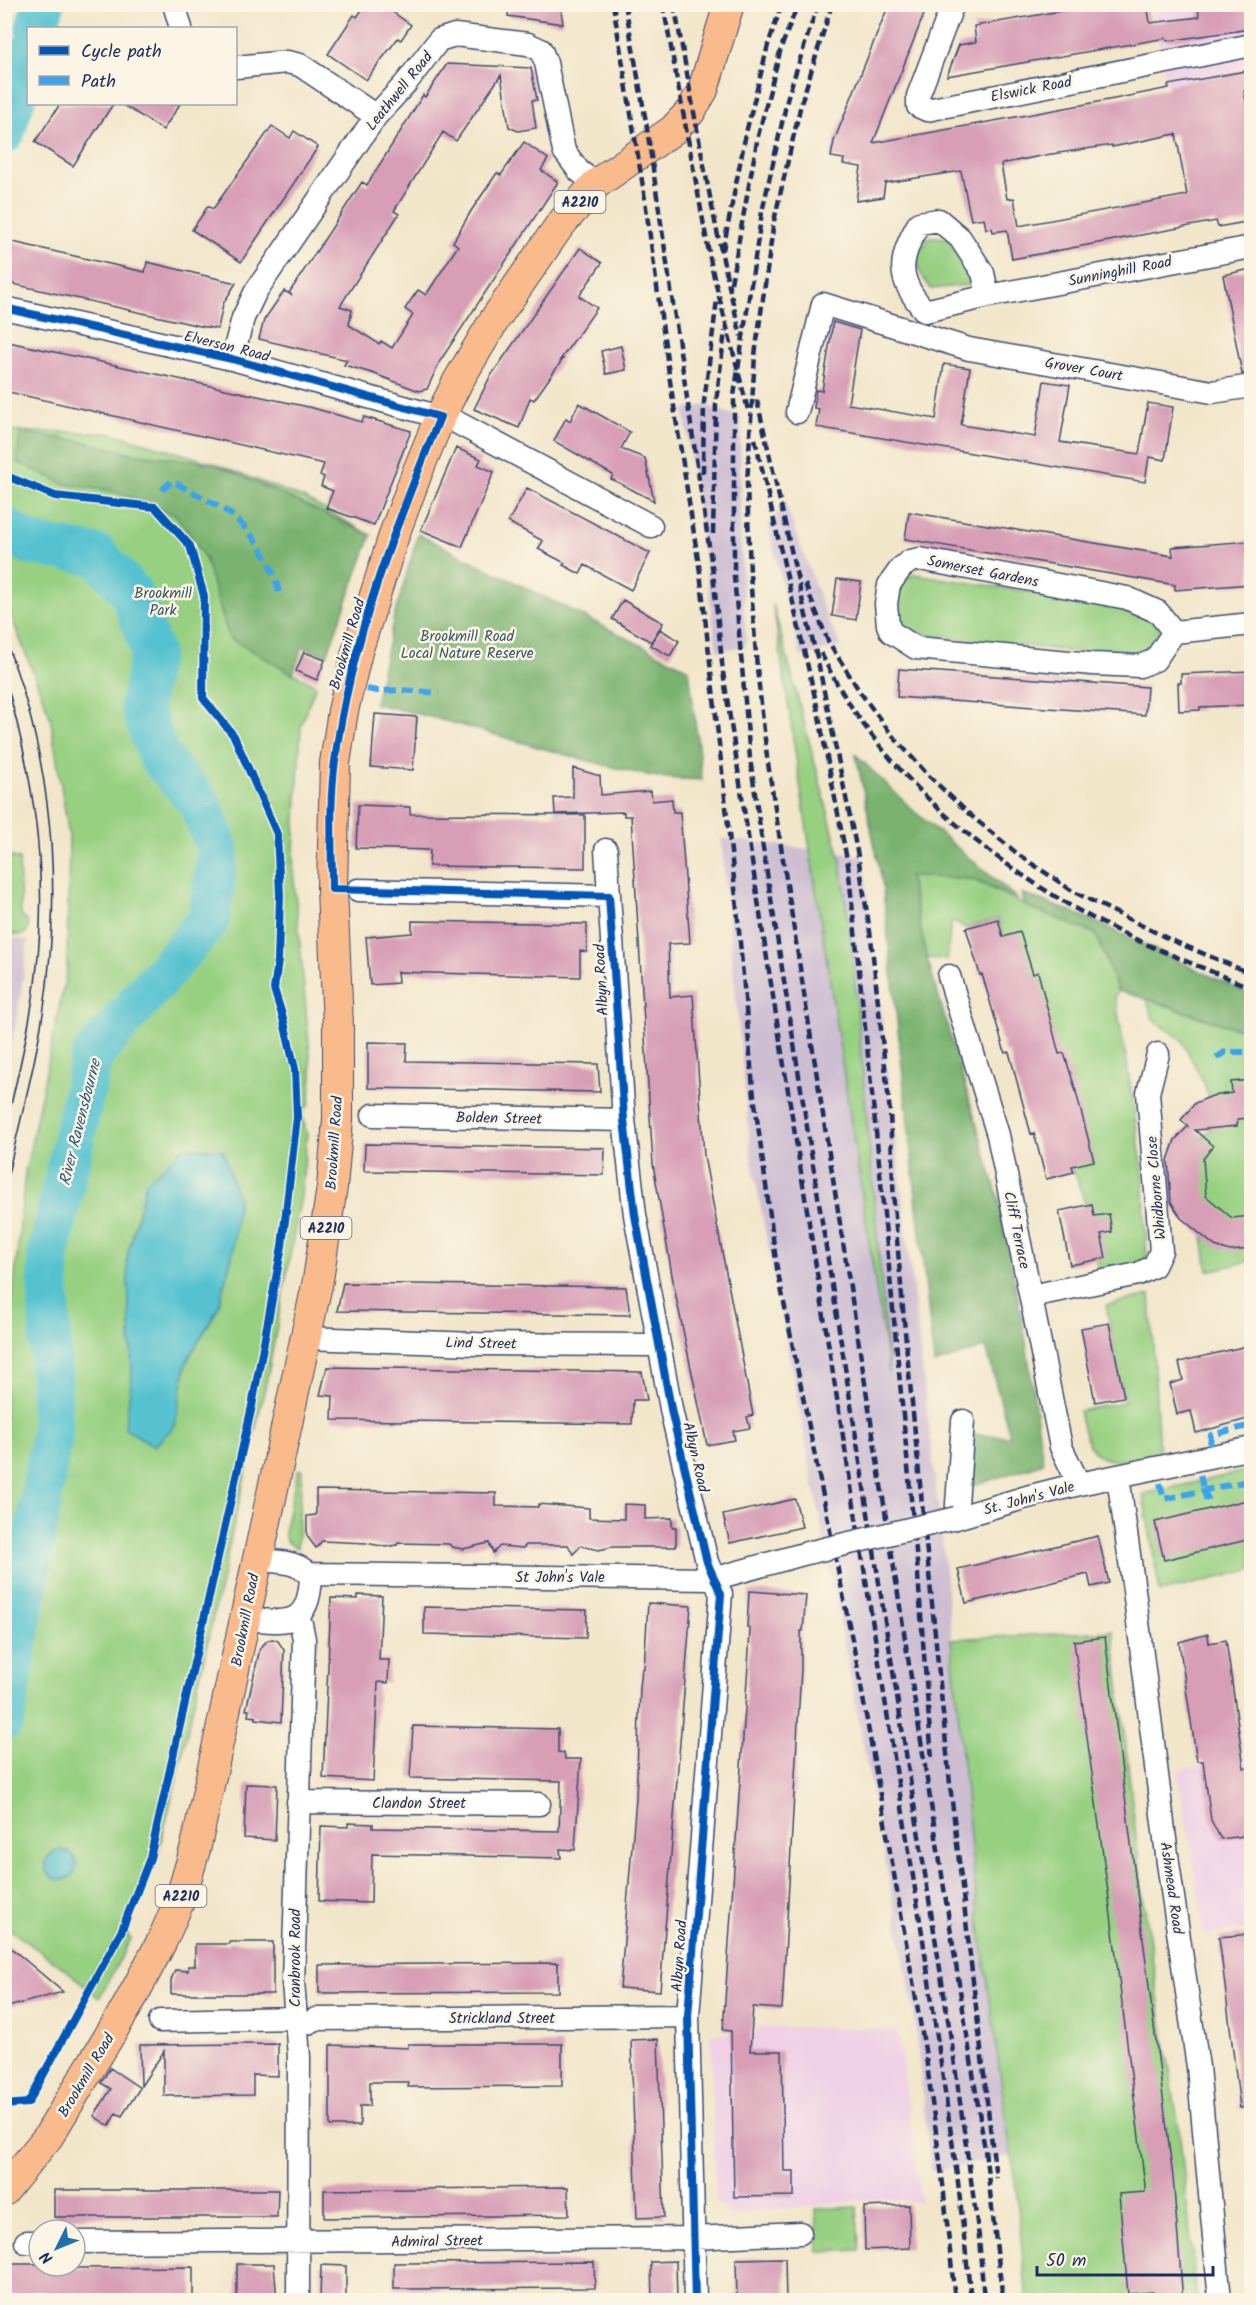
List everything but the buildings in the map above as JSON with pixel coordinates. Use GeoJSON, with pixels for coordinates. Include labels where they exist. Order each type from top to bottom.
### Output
{"type":"FeatureCollection","features":[{"type":"Feature","properties":{"kind":"main road","name":"Brookmill Road"},"geometry":{"type":"LineString","coordinates":[[4,2191],[48,2137],[75,2096],[138,1987],[162,1941],[181,1897],[203,1812],[318,1280],[332,1187],[338,1119],[338,1026],[332,889],[334,763],[357,652],[395,532],[440,417],[458,381],[495,319],[560,225],[596,184],[673,130],[690,112],[703,90],[729,4]]}},
{"type":"Feature","properties":{"kind":"street"},"geometry":{"type":"LineString","coordinates":[[174,4],[181,27]]}},
{"type":"Feature","properties":{"kind":"street","name":"Elswick Road"},"geometry":{"type":"LineString","coordinates":[[953,4],[918,96],[918,106],[927,110],[1251,45]]}},
{"type":"Feature","properties":{"kind":"street","name":"Leathwell Road"},"geometry":{"type":"LineString","coordinates":[[232,359],[248,305],[376,116],[406,83],[439,40],[447,36],[455,35],[528,45],[541,50],[546,63],[564,151],[579,171],[596,184]]}},
{"type":"Feature","properties":{"kind":"street"},"geometry":{"type":"LineString","coordinates":[[237,67],[287,62],[300,65],[376,116]]}},
{"type":"Feature","properties":{"kind":"street"},"geometry":{"type":"LineString","coordinates":[[921,322],[903,277],[904,258],[919,223],[939,220],[960,238],[983,273],[988,296]]}},
{"type":"Feature","properties":{"kind":"street","name":"Sunninghill Road"},"geometry":{"type":"LineString","coordinates":[[921,322],[988,296],[1251,247]]}},
{"type":"Feature","properties":{"kind":"street","name":"Grover Court"},"geometry":{"type":"LineString","coordinates":[[797,412],[823,304],[921,322],[969,349],[1212,392],[1251,386]]}},
{"type":"Feature","properties":{"kind":"street","name":"Elverson Road"},"geometry":{"type":"LineString","coordinates":[[4,308],[232,359],[456,422],[651,526]]}},
{"type":"Feature","properties":{"kind":"street","name":"Somerset Gardens"},"geometry":{"type":"LineString","coordinates":[[920,559],[1127,598],[1158,612],[1174,632],[1155,660],[1140,666],[1080,663],[916,648],[891,632],[886,604],[889,585],[901,568],[910,561],[920,559]]}},
{"type":"Feature","properties":{"kind":"street"},"geometry":{"type":"LineString","coordinates":[[1174,632],[1251,624]]}},
{"type":"Feature","properties":{"kind":"street","name":"Albyn Road"},"geometry":{"type":"LineString","coordinates":[[606,850],[624,1120],[635,1215],[657,1345],[705,1556],[721,1594],[688,2016],[695,2301]]}},
{"type":"Feature","properties":{"kind":"street"},"geometry":{"type":"LineString","coordinates":[[358,890],[609,896]]}},
{"type":"Feature","properties":{"kind":"street","name":"Cliff Terrace"},"geometry":{"type":"LineString","coordinates":[[949,976],[998,1135],[1061,1447],[1079,1484]]}},
{"type":"Feature","properties":{"kind":"street","name":"Whidborne Close"},"geometry":{"type":"LineString","coordinates":[[1031,1296],[1138,1274],[1154,1266],[1161,1251],[1149,1093],[1158,1054]]}},
{"type":"Feature","properties":{"kind":"street","name":"Bolden Street"},"geometry":{"type":"LineString","coordinates":[[373,1116],[624,1120]]}},
{"type":"Feature","properties":{"kind":"street","name":"Lind Street"},"geometry":{"type":"LineString","coordinates":[[305,1338],[476,1344],[657,1345]]}},
{"type":"Feature","properties":{"kind":"street"},"geometry":{"type":"LineString","coordinates":[[956,1518],[963,1421]]}},
{"type":"Feature","properties":{"kind":"street","name":"St. John's Vale"},"geometry":{"type":"LineString","coordinates":[[807,1553],[956,1518],[1079,1484],[1251,1448]]}},
{"type":"Feature","properties":{"kind":"street","name":"Ashmead Road"},"geometry":{"type":"LineString","coordinates":[[1118,1476],[1168,1863],[1198,2067],[1220,2301]]}},
{"type":"Feature","properties":{"kind":"street","name":"St John's Vale"},"geometry":{"type":"LineString","coordinates":[[257,1560],[289,1563],[303,1568],[309,1574],[713,1579],[807,1553]]}},
{"type":"Feature","properties":{"kind":"street"},"geometry":{"type":"LineString","coordinates":[[246,1619],[286,1621],[297,1617],[305,1610],[310,1598],[311,1578],[309,1574]]}},
{"type":"Feature","properties":{"kind":"street","name":"Cranbrook Road"},"geometry":{"type":"LineString","coordinates":[[297,1617],[304,1639],[293,1982],[303,2020],[299,2057],[298,2301]]}},
{"type":"Feature","properties":{"kind":"street","name":"Clandon Street"},"geometry":{"type":"LineString","coordinates":[[298,1802],[539,1804]]}},
{"type":"Feature","properties":{"kind":"street","name":"Strickland Street"},"geometry":{"type":"LineString","coordinates":[[160,2020],[688,2016]]}},
{"type":"Feature","properties":{"kind":"street","name":"Admiral Street"},"geometry":{"type":"LineString","coordinates":[[87,2242],[693,2238],[800,2234]]}},
{"type":"Feature","properties":{"kind":"shaded area"},"geometry":{"type":"Polygon","coordinates":[[[1152,5],[1251,5],[1251,151],[1181,169],[1152,5]]]}},
{"type":"Feature","properties":{"kind":"shaded area"},"geometry":{"type":"Polygon","coordinates":[[[706,405],[741,418],[740,524],[746,646],[717,651],[684,409],[706,405]]]}},
{"type":"Feature","properties":{"kind":"shaded area"},"geometry":{"type":"Polygon","coordinates":[[[785,502],[827,618],[842,646],[801,657],[768,527],[785,502]]]}},
{"type":"Feature","properties":{"kind":"shaded area"},"geometry":{"type":"Polygon","coordinates":[[[721,838],[863,856],[942,1539],[977,1906],[1011,2156],[931,2171],[913,2006],[751,1156],[721,838]]]}},
{"type":"Feature","properties":{"kind":"shaded area"},"geometry":{"type":"Polygon","coordinates":[[[5,937],[28,940],[18,1013],[5,1080],[5,937]]]}},
{"type":"Feature","properties":{"kind":"shaded area"},"geometry":{"type":"Polygon","coordinates":[[[1251,1755],[1251,1929],[1203,1935],[1201,1906],[1177,1770],[1251,1755]]]}},
{"type":"Feature","properties":{"kind":"shaded area"},"geometry":{"type":"Polygon","coordinates":[[[758,2027],[898,2029],[921,2203],[885,2198],[731,2214],[715,2201],[711,2034],[755,2034],[758,2027]]]}},
{"type":"Feature","properties":{"kind":"green space"},"geometry":{"type":"Polygon","coordinates":[[[930,237],[947,238],[978,284],[931,289],[921,274],[918,263],[918,257],[930,237]]]}},
{"type":"Feature","properties":{"kind":"green space","name":"Brookmill Park"},"geometry":{"type":"Polygon","coordinates":[[[5,431],[111,433],[213,463],[305,499],[371,535],[327,655],[302,647],[293,673],[316,685],[301,725],[293,869],[312,1076],[309,1105],[304,1109],[302,1117],[307,1134],[301,1196],[269,1369],[156,1861],[124,1931],[131,1939],[99,1998],[70,1973],[5,1926],[5,1378],[25,1173],[67,970],[69,836],[50,716],[11,616],[5,588],[5,431]]]}},
{"type":"Feature","properties":{"kind":"green space"},"geometry":{"type":"Polygon","coordinates":[[[20,432],[85,442],[131,453],[213,463],[371,535],[327,655],[302,647],[293,674],[229,638],[205,558],[176,515],[112,491],[65,484],[17,462],[20,432]]]}},
{"type":"Feature","properties":{"kind":"green space","name":"Brookmill Road Local Nature Reserve"},"geometry":{"type":"Polygon","coordinates":[[[418,534],[689,669],[702,780],[658,777],[617,768],[375,704],[393,621],[418,534]]]}},
{"type":"Feature","properties":{"kind":"green space"},"geometry":{"type":"Polygon","coordinates":[[[914,574],[1137,609],[1159,626],[1159,639],[1144,657],[1130,658],[910,633],[899,625],[897,595],[901,584],[914,574]]]}},
{"type":"Feature","properties":{"kind":"green space"},"geometry":{"type":"Polygon","coordinates":[[[773,605],[841,862],[853,961],[889,1373],[773,605]]]}},
{"type":"Feature","properties":{"kind":"green space"},"geometry":{"type":"Polygon","coordinates":[[[856,755],[915,812],[1018,899],[972,879],[909,876],[927,958],[999,1200],[1026,1342],[1043,1462],[959,1490],[971,1435],[1010,1436],[986,1347],[934,1364],[882,881],[856,755]]]}},
{"type":"Feature","properties":{"kind":"green space"},"geometry":{"type":"Polygon","coordinates":[[[5,855],[19,859],[21,915],[28,922],[28,930],[23,935],[5,931],[5,855]]]}},
{"type":"Feature","properties":{"kind":"green space"},"geometry":{"type":"Polygon","coordinates":[[[909,875],[972,879],[1037,911],[1096,934],[1118,991],[1115,997],[1143,1173],[1147,1263],[1099,1278],[1089,1215],[998,919],[966,928],[951,921],[947,960],[927,958],[909,875]]]}},
{"type":"Feature","properties":{"kind":"green space"},"geometry":{"type":"Polygon","coordinates":[[[1021,893],[1083,916],[1251,995],[1251,1032],[1118,991],[1096,934],[1025,906],[1021,893]]]}},
{"type":"Feature","properties":{"kind":"green space"},"geometry":{"type":"Polygon","coordinates":[[[1146,998],[1207,1020],[1251,1032],[1251,1261],[1208,1271],[1190,1146],[1217,1125],[1204,1083],[1181,1039],[1154,1021],[1146,998]]]}},
{"type":"Feature","properties":{"kind":"green space"},"geometry":{"type":"Polygon","coordinates":[[[1150,1295],[1159,1453],[1127,1459],[1104,1458],[1096,1453],[1089,1444],[1079,1411],[1124,1402],[1106,1305],[1150,1295]]]}},
{"type":"Feature","properties":{"kind":"green space"},"geometry":{"type":"Polygon","coordinates":[[[298,1470],[302,1470],[297,1548],[286,1541],[284,1532],[298,1470]]]}},
{"type":"Feature","properties":{"kind":"green space"},"geometry":{"type":"Polygon","coordinates":[[[1251,1470],[1251,1570],[1160,1592],[1143,1494],[1251,1470]]]}},
{"type":"Feature","properties":{"kind":"green space"},"geometry":{"type":"Polygon","coordinates":[[[1113,1631],[1141,1882],[1179,2128],[1197,2300],[1027,2300],[1017,2197],[977,1906],[951,1639],[1113,1631]]]}},
{"type":"Feature","properties":{"kind":"green space"},"geometry":{"type":"Polygon","coordinates":[[[857,2207],[859,2250],[818,2252],[816,2209],[857,2207]]]}},
{"type":"Feature","properties":{"kind":"water"},"geometry":{"type":"Polygon","coordinates":[[[184,1147],[223,1150],[238,1200],[232,1256],[218,1308],[186,1363],[175,1426],[154,1446],[125,1428],[132,1374],[127,1257],[146,1182],[184,1147]]]}},
{"type":"Feature","properties":{"kind":"water"},"geometry":{"type":"Polygon","coordinates":[[[61,1850],[72,1854],[76,1865],[72,1876],[61,1880],[50,1876],[46,1865],[50,1854],[61,1850]]]}},
{"type":"Feature","properties":{"kind":"waterway","name":"River Ravensbourne"},"geometry":{"type":"LineString","coordinates":[[36,27],[44,4]]}},
{"type":"Feature","properties":{"kind":"waterway","name":"River Ravensbourne"},"geometry":{"type":"LineString","coordinates":[[4,133],[27,57]]}},
{"type":"Feature","properties":{"kind":"waterway","name":"River Ravensbourne"},"geometry":{"type":"LineString","coordinates":[[4,527],[30,544],[97,555],[131,592],[152,652],[141,706],[159,757],[199,802],[218,850],[209,920],[92,1056],[48,1256],[52,1433],[4,1720]]}},
{"type":"Feature","properties":{"kind":"tram line"},"geometry":{"type":"LineString","coordinates":[[4,637],[31,719],[40,761],[47,803],[53,889],[52,932],[45,1003],[35,1058],[4,1193]]}},
{"type":"Feature","properties":{"kind":"tram line"},"geometry":{"type":"LineString","coordinates":[[4,674],[30,786],[36,823],[41,897],[40,936],[30,1015],[4,1135]]}},
{"type":"Feature","properties":{"kind":"railway"},"geometry":{"type":"LineString","coordinates":[[613,4],[644,193],[700,572],[736,897],[753,1088],[777,1268],[857,1664],[925,2050],[943,2184],[955,2300]]}},
{"type":"Feature","properties":{"kind":"railway"},"geometry":{"type":"LineString","coordinates":[[625,4],[646,122],[713,573],[723,672],[762,927],[922,1933],[958,2182],[971,2300]]}},
{"type":"Feature","properties":{"kind":"railway"},"geometry":{"type":"LineString","coordinates":[[663,4],[712,269],[748,410]]}},
{"type":"Feature","properties":{"kind":"railway"},"geometry":{"type":"LineString","coordinates":[[674,4],[713,212],[741,336]]}},
{"type":"Feature","properties":{"kind":"railway"},"geometry":{"type":"LineString","coordinates":[[723,250],[746,133],[768,45],[782,4]]}},
{"type":"Feature","properties":{"kind":"railway"},"geometry":{"type":"LineString","coordinates":[[731,283],[758,136],[781,48],[798,4]]}},
{"type":"Feature","properties":{"kind":"railway"},"geometry":{"type":"LineString","coordinates":[[818,4],[788,96],[762,212],[734,396],[734,576],[750,758],[763,848],[952,2045],[979,2237],[984,2300]]}},
{"type":"Feature","properties":{"kind":"railway"},"geometry":{"type":"LineString","coordinates":[[832,4],[801,104],[774,221],[755,355],[747,484],[750,574],[757,668],[767,757],[985,2150],[1003,2300]]}},
{"type":"Feature","properties":{"kind":"railway"},"geometry":{"type":"LineString","coordinates":[[703,473],[704,402],[717,300]]}},
{"type":"Feature","properties":{"kind":"railway"},"geometry":{"type":"LineString","coordinates":[[713,534],[716,403],[725,331]]}},
{"type":"Feature","properties":{"kind":"railway"},"geometry":{"type":"LineString","coordinates":[[757,400],[817,657],[858,856],[871,938],[890,1112],[894,1205],[906,1343],[950,1784],[996,2178]]}},
{"type":"Feature","properties":{"kind":"railway"},"geometry":{"type":"LineString","coordinates":[[755,439],[817,706],[848,865],[917,1562],[932,1760]]}},
{"type":"Feature","properties":{"kind":"railway"},"geometry":{"type":"LineString","coordinates":[[805,584],[828,641],[860,692],[891,734],[928,775],[969,814],[1019,855],[1074,892],[1171,940],[1252,974]]}},
{"type":"Feature","properties":{"kind":"railway"},"geometry":{"type":"LineString","coordinates":[[821,653],[842,692],[867,729],[895,763],[925,796],[993,854],[1088,916],[1157,949],[1252,988]]}},
{"type":"Feature","properties":{"kind":"marked path"},"geometry":{"type":"LineString","coordinates":[[162,490],[172,481],[220,507],[236,519],[254,538],[268,561],[280,598]]}},
{"type":"Feature","properties":{"kind":"marked path"},"geometry":{"type":"LineString","coordinates":[[367,689],[439,693]]}},
{"type":"Feature","properties":{"kind":"marked path"},"geometry":{"type":"LineString","coordinates":[[1216,1058],[1225,1052],[1252,1052]]}},
{"type":"Feature","properties":{"kind":"marked path"},"geometry":{"type":"LineString","coordinates":[[1210,1445],[1211,1435],[1252,1425]]}},
{"type":"Feature","properties":{"kind":"marked path"},"geometry":{"type":"LineString","coordinates":[[1246,1465],[1251,1484]]}},
{"type":"Feature","properties":{"kind":"marked path"},"geometry":{"type":"LineString","coordinates":[[1200,1475],[1206,1498],[1210,1496]]}},
{"type":"Feature","properties":{"kind":"marked path"},"geometry":{"type":"LineString","coordinates":[[1160,1483],[1164,1499],[1252,1480]]}},
{"type":"Feature","properties":{"kind":"cycle path"},"geometry":{"type":"LineString","coordinates":[[4,308],[232,359],[440,417],[376,586],[351,673],[333,777],[332,889],[609,896],[624,1120],[635,1215],[672,1414],[707,1562],[721,1594],[688,2016],[695,2300]]}},
{"type":"Feature","properties":{"kind":"cycle path"},"geometry":{"type":"LineString","coordinates":[[4,475],[55,496],[155,507],[190,546],[204,596],[203,698],[234,736],[277,834],[280,895],[278,961],[274,989],[295,1069],[297,1117],[282,1246],[252,1406],[150,1858],[121,1932],[28,2103],[4,2105]]}}]}
